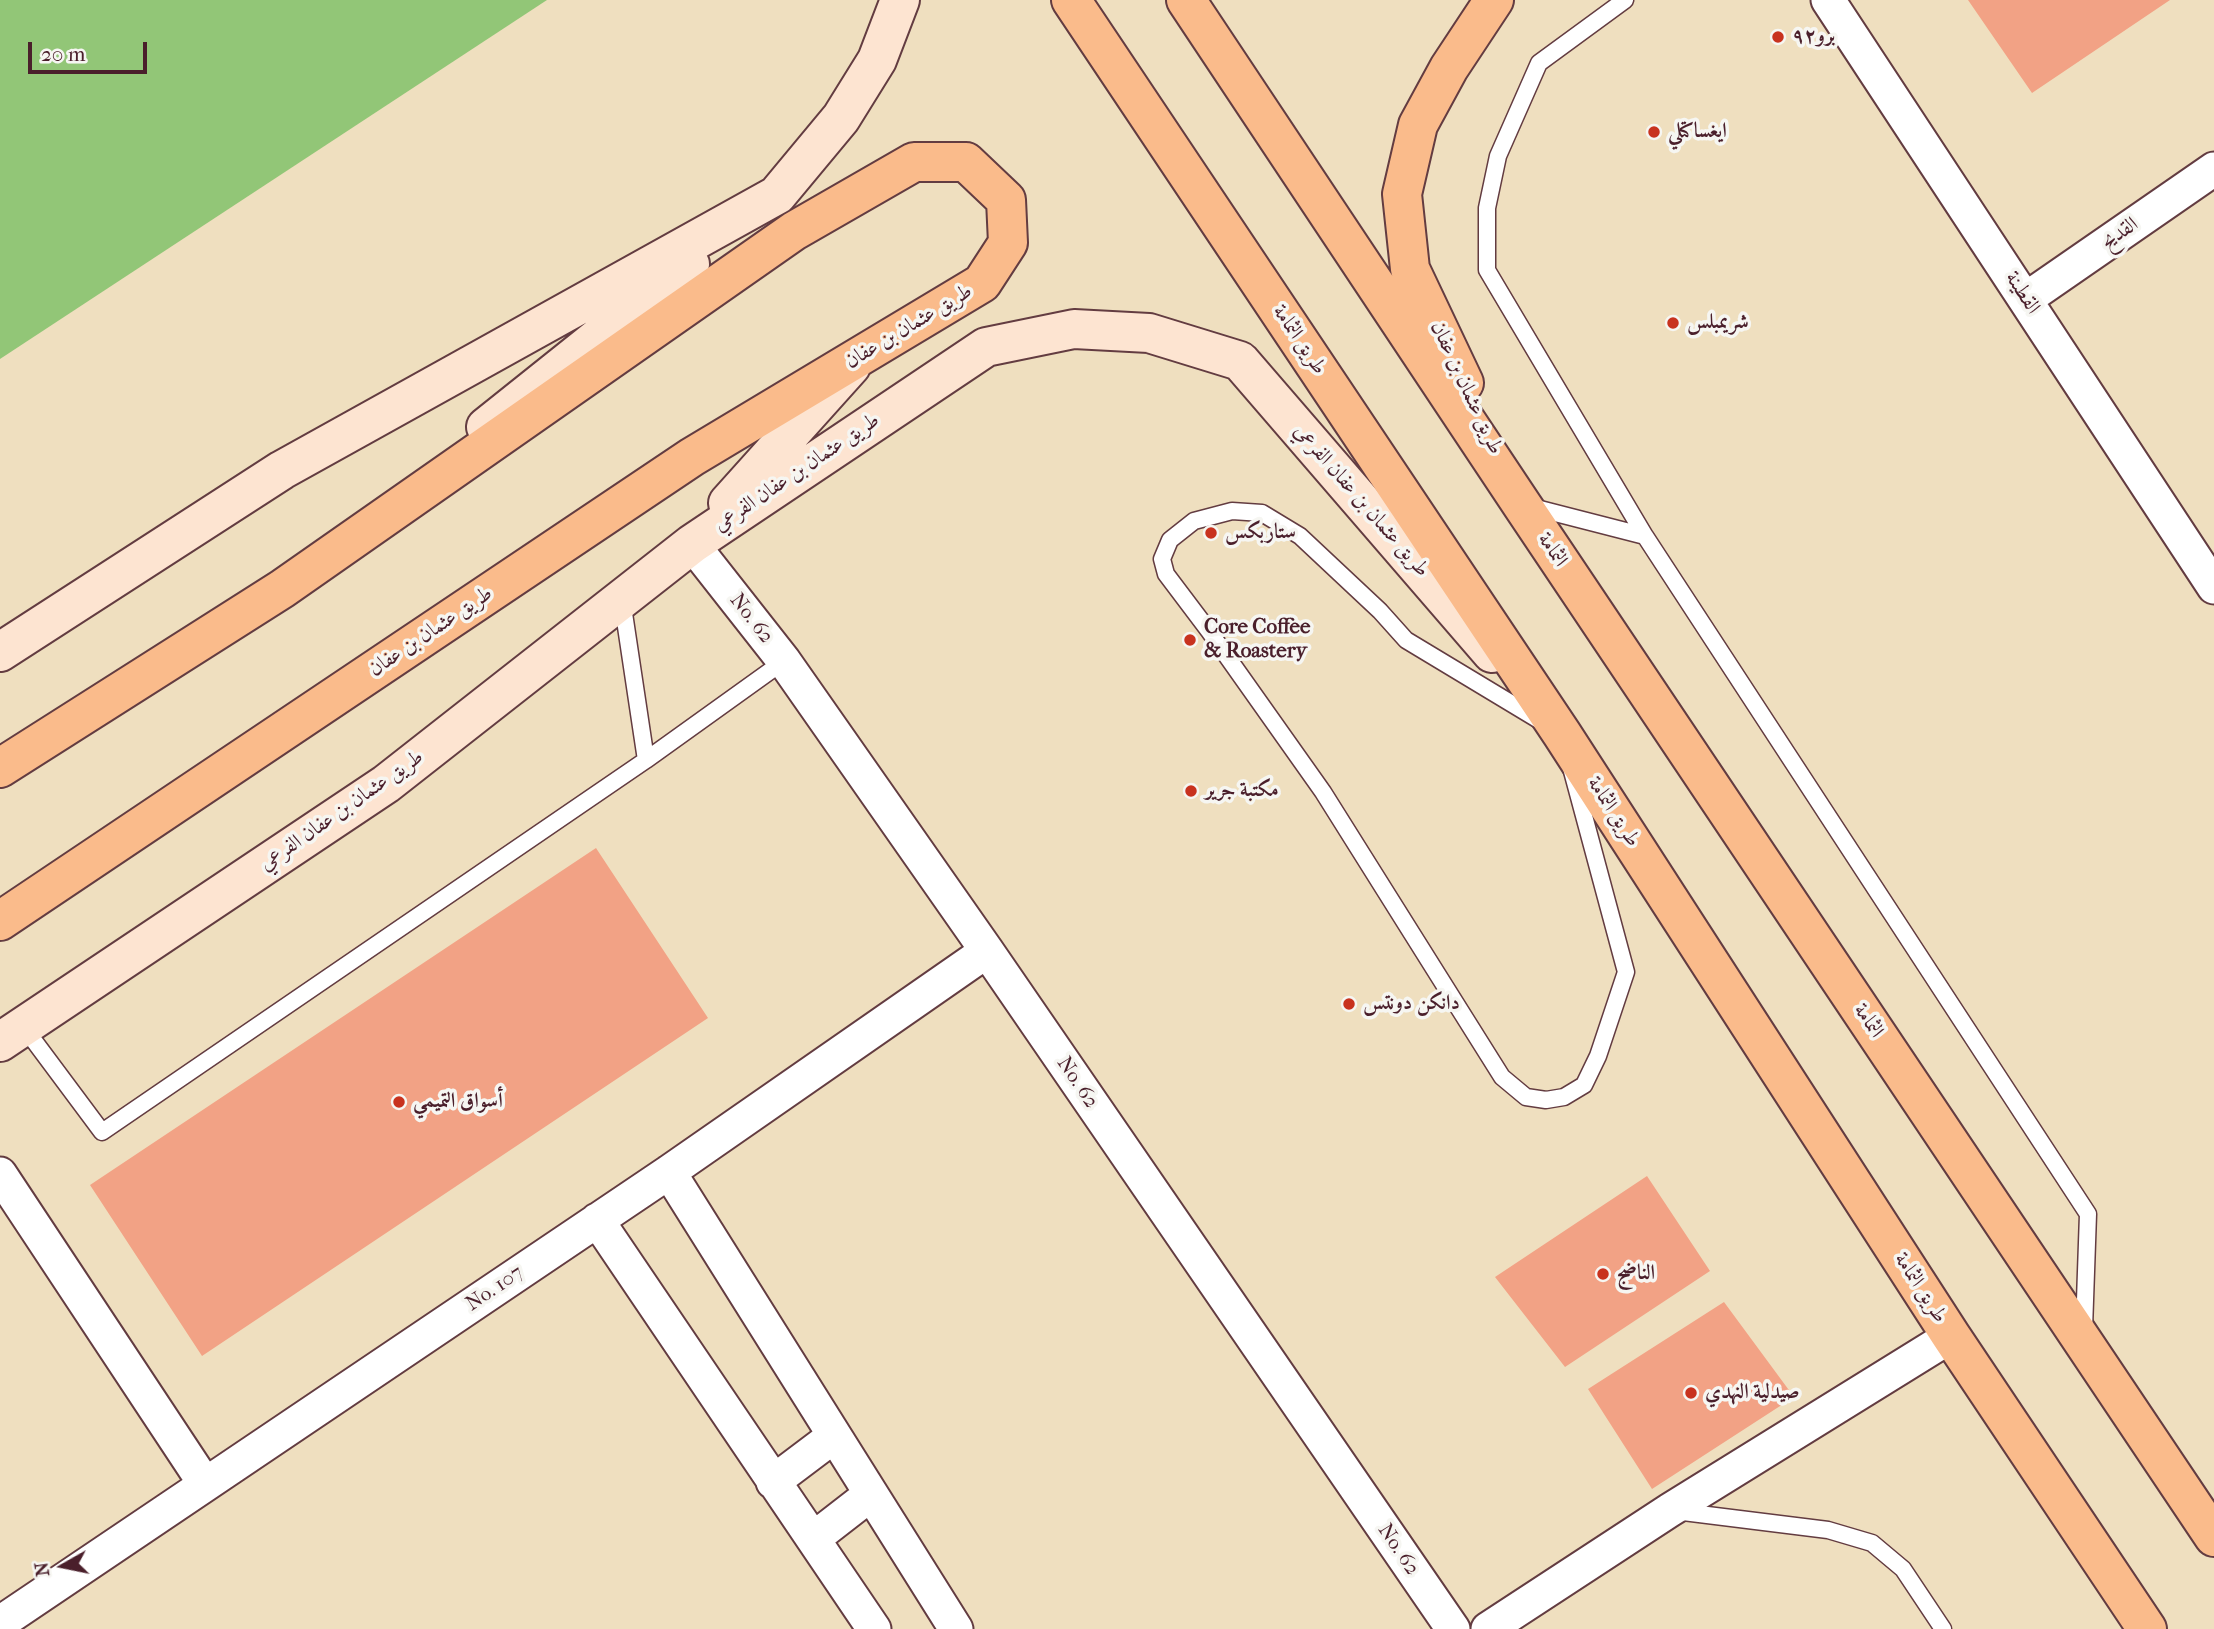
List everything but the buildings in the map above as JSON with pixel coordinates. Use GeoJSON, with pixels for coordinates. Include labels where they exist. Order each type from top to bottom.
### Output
{"type":"FeatureCollection","features":[{"type":"Feature","properties":{"kind":"main road"},"geometry":{"type":"LineString","coordinates":[[282,589],[777,195],[848,107],[877,60],[900,0]]}},
{"type":"Feature","properties":{"kind":"main road","name":"طريق الثمامة"},"geometry":{"type":"LineString","coordinates":[[1071,0],[1563,734],[1951,1336],[2147,1629]]}},
{"type":"Feature","properties":{"kind":"main road"},"geometry":{"type":"LineString","coordinates":[[1186,0],[1522,505]]}},
{"type":"Feature","properties":{"kind":"main road","name":"طريق عثمان بن عفان"},"geometry":{"type":"LineString","coordinates":[[1494,0],[1448,68],[1418,125],[1402,194],[1410,269],[1522,505]]}},
{"type":"Feature","properties":{"kind":"main road","name":"طريق عثمان بن عفان"},"geometry":{"type":"LineString","coordinates":[[0,768],[282,589],[794,231],[914,162],[966,162],[1006,200],[1009,243],[982,283],[692,457],[0,921]]}},
{"type":"Feature","properties":{"kind":"main road"},"geometry":{"type":"LineString","coordinates":[[0,652],[282,470],[777,195]]}},
{"type":"Feature","properties":{"kind":"main road","name":"طريق عثمان بن عفان الفرعي"},"geometry":{"type":"LineString","coordinates":[[12,1034],[387,784],[692,544],[986,347],[1074,329],[1149,333],[1240,361],[1563,734]]}},
{"type":"Feature","properties":{"kind":"main road"},"geometry":{"type":"LineString","coordinates":[[692,544],[858,359]]}},
{"type":"Feature","properties":{"kind":"main road","name":"الثمامة"},"geometry":{"type":"LineString","coordinates":[[1522,505],[2214,1537]]}},
{"type":"Feature","properties":{"kind":"street","name":"القطينة"},"geometry":{"type":"LineString","coordinates":[[1828,0],[2214,587]]}},
{"type":"Feature","properties":{"kind":"street","name":"القديح"},"geometry":{"type":"LineString","coordinates":[[2026,299],[2214,169]]}},
{"type":"Feature","properties":{"kind":"street","name":"No. 62"},"geometry":{"type":"LineString","coordinates":[[692,544],[784,661],[987,951],[1453,1629]]}},
{"type":"Feature","properties":{"kind":"street","name":"No. 107"},"geometry":{"type":"LineString","coordinates":[[0,1623],[669,1171],[987,951]]}},
{"type":"Feature","properties":{"kind":"street"},"geometry":{"type":"LineString","coordinates":[[669,1171],[956,1629]]}},
{"type":"Feature","properties":{"kind":"street"},"geometry":{"type":"LineString","coordinates":[[0,1174],[205,1485]]}},
{"type":"Feature","properties":{"kind":"street"},"geometry":{"type":"LineString","coordinates":[[597,1220],[874,1629]]}},
{"type":"Feature","properties":{"kind":"street"},"geometry":{"type":"LineString","coordinates":[[1488,1629],[1670,1510],[1951,1336]]}},
{"type":"Feature","properties":{"kind":"street"},"geometry":{"type":"LineString","coordinates":[[773,1482],[834,1436]]}},
{"type":"Feature","properties":{"kind":"street"},"geometry":{"type":"LineString","coordinates":[[813,1539],[871,1494]]}},
{"type":"Feature","properties":{"kind":"lane"},"geometry":{"type":"LineString","coordinates":[[1625,0],[1539,63],[1498,156],[1487,208],[1487,270],[1645,536],[2088,1214],[2084,1342]]}},
{"type":"Feature","properties":{"kind":"lane"},"geometry":{"type":"LineString","coordinates":[[1522,505],[1645,536]]}},
{"type":"Feature","properties":{"kind":"lane"},"geometry":{"type":"LineString","coordinates":[[1232,511],[1262,513],[1300,536],[1380,611],[1406,640],[1563,734],[1626,972],[1598,1056],[1584,1085],[1564,1097],[1546,1100],[1526,1097],[1502,1077],[1322,792],[1166,574],[1163,559],[1170,540],[1194,521],[1214,515],[1232,511]]}},
{"type":"Feature","properties":{"kind":"lane"},"geometry":{"type":"LineString","coordinates":[[622,599],[646,760]]}},
{"type":"Feature","properties":{"kind":"lane"},"geometry":{"type":"LineString","coordinates":[[12,1034],[103,1132],[646,760],[784,661]]}},
{"type":"Feature","properties":{"kind":"lane"},"geometry":{"type":"LineString","coordinates":[[1670,1510],[1828,1530],[1872,1543],[1903,1569],[1943,1629]]}},
{"type":"Feature","properties":{"kind":"green space"},"geometry":{"type":"Polygon","coordinates":[[[0,0],[547,0],[0,359],[0,0]]]}},
{"type":"Feature","properties":{"kind":"place","name":"برو٩٢"},"geometry":{"type":"Point","coordinates":[1778,37]}},
{"type":"Feature","properties":{"kind":"place","name":"ايغساكتلي"},"geometry":{"type":"Point","coordinates":[1654,132]}},
{"type":"Feature","properties":{"kind":"place","name":"شريمبلس"},"geometry":{"type":"Point","coordinates":[1673,323]}},
{"type":"Feature","properties":{"kind":"place","name":"ستاربكس"},"geometry":{"type":"Point","coordinates":[1211,533]}},
{"type":"Feature","properties":{"kind":"place","name":"Core Coffee & Roastery"},"geometry":{"type":"Point","coordinates":[1190,640]}},
{"type":"Feature","properties":{"kind":"place","name":"مكتبة جرير"},"geometry":{"type":"Point","coordinates":[1191,791]}},
{"type":"Feature","properties":{"kind":"place","name":"دانكن دونتس"},"geometry":{"type":"Point","coordinates":[1349,1004]}},
{"type":"Feature","properties":{"kind":"place","name":"أسواق التميمي"},"geometry":{"type":"Point","coordinates":[399,1102]}},
{"type":"Feature","properties":{"kind":"place","name":"الناضج"},"geometry":{"type":"Point","coordinates":[1603,1274]}},
{"type":"Feature","properties":{"kind":"place","name":"صيدلية النهدي"},"geometry":{"type":"Point","coordinates":[1691,1393]}}]}
